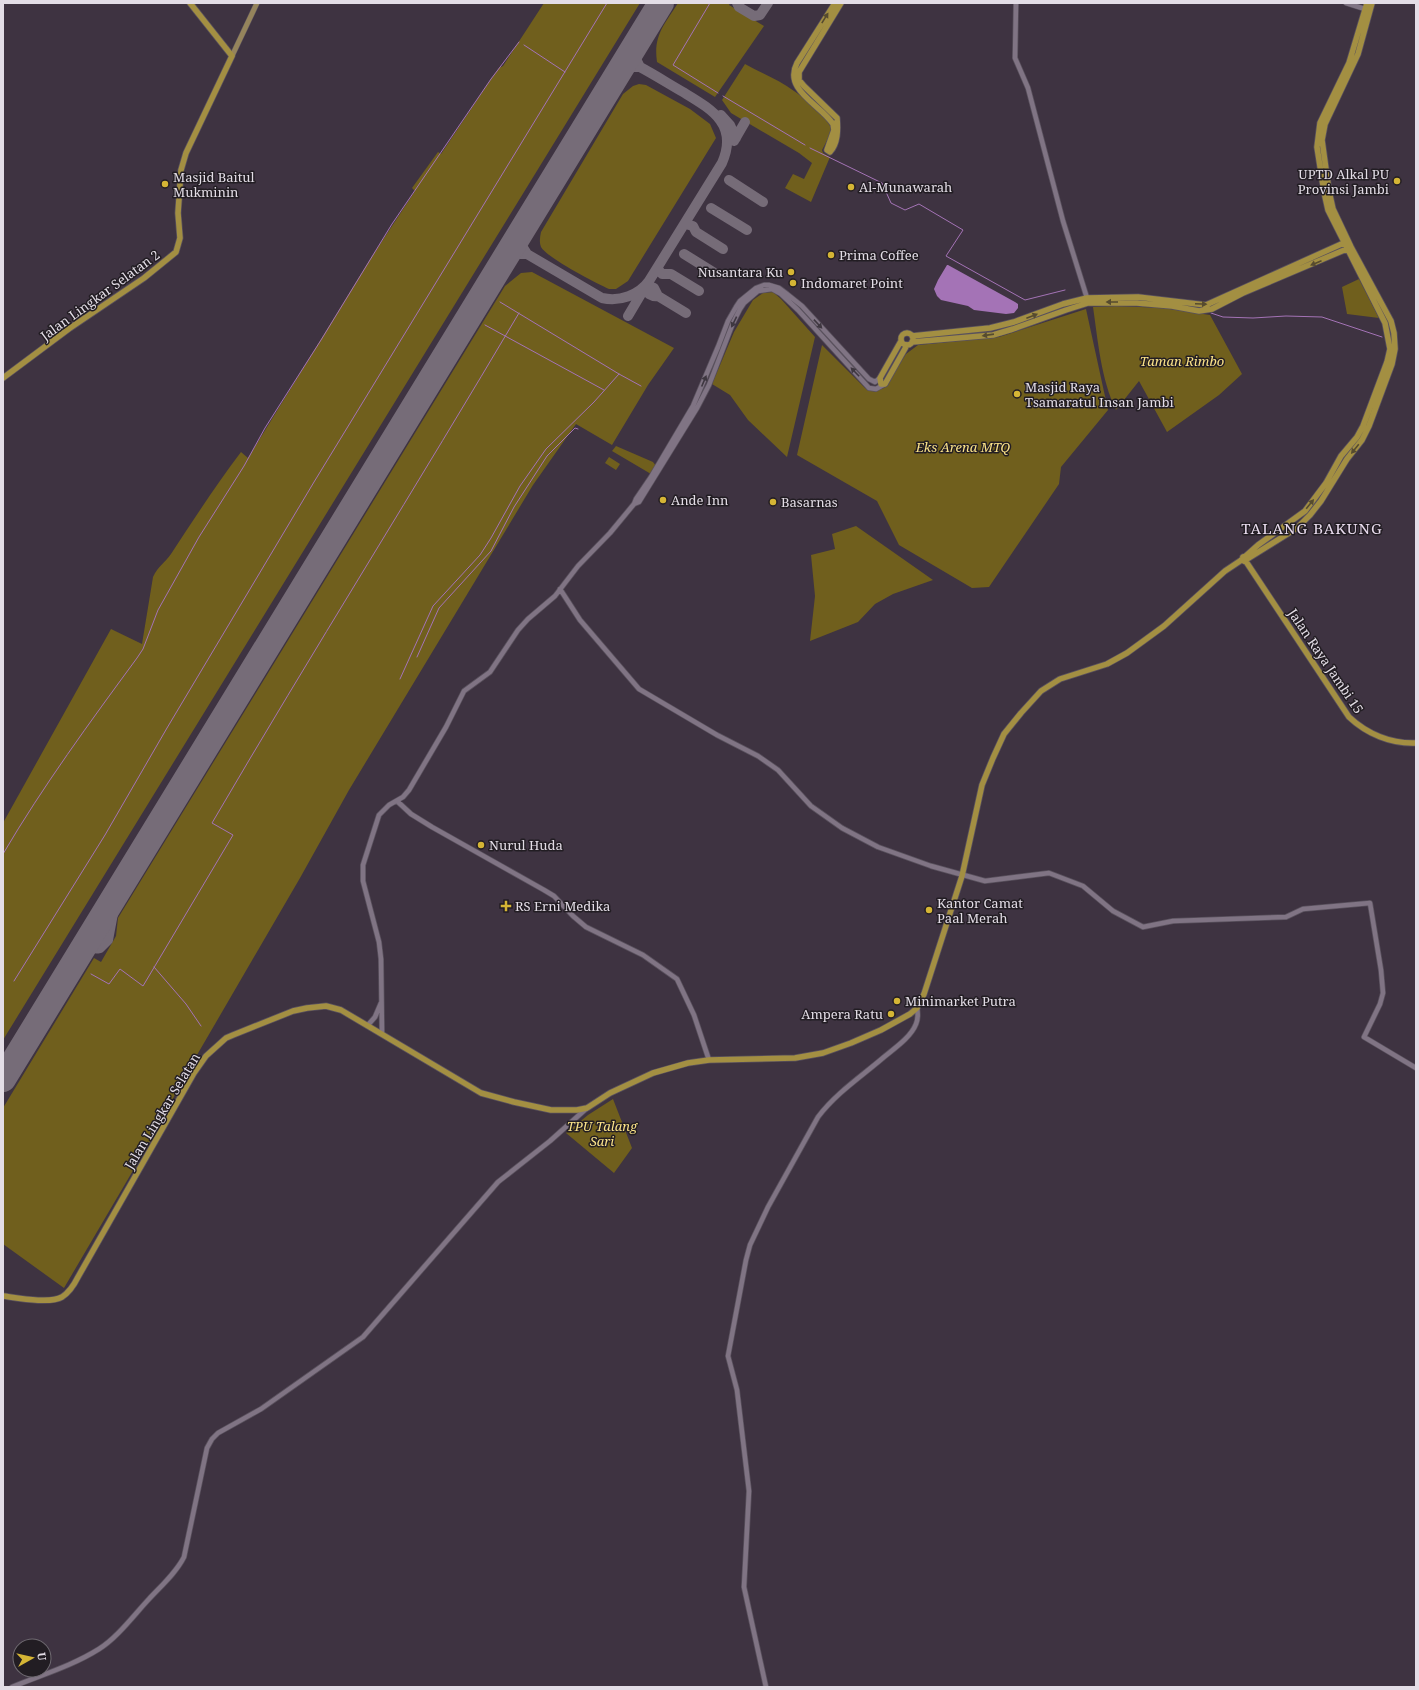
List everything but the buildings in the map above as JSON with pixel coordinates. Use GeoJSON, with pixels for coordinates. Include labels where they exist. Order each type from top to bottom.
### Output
{"type":"FeatureCollection","features":[{"type":"Feature","properties":{"kind":"highway"},"geometry":{"type":"LineString","coordinates":[[190,3],[232,56]]}},
{"type":"Feature","properties":{"kind":"highway"},"geometry":{"type":"LineString","coordinates":[[834,3],[797,63],[793,74],[796,85],[822,108],[837,118],[838,128],[831,152],[828,150],[833,136],[834,127],[822,108],[799,80],[799,72],[841,3]]}},
{"type":"Feature","properties":{"kind":"highway"},"geometry":{"type":"LineString","coordinates":[[1328,202],[1322,147],[1323,131],[1356,59],[1372,3]]}},
{"type":"Feature","properties":{"kind":"highway"},"geometry":{"type":"LineString","coordinates":[[587,1108],[610,1093],[657,1072],[688,1063],[709,1060],[795,1058],[818,1054],[851,1043],[881,1030],[917,1008],[924,994],[962,876],[982,785],[1004,734],[1020,713],[1041,691],[1055,682],[1078,672],[1107,664],[1127,653],[1164,626],[1225,571],[1297,528],[1314,510],[1370,426],[1385,377],[1392,364],[1395,349],[1394,333],[1390,321],[1349,248],[1328,202],[1317,147],[1320,123],[1349,63],[1366,6]]}},
{"type":"Feature","properties":{"kind":"highway","name":"Jalan Lingkar Selatan 2"},"geometry":{"type":"LineString","coordinates":[[3,378],[70,328],[144,278],[176,252],[180,238],[178,213],[181,178],[186,153],[232,56]]}},
{"type":"Feature","properties":{"kind":"highway"},"geometry":{"type":"LineString","coordinates":[[902,341],[904,344],[910,341],[990,328],[1014,322],[1063,304],[1087,298],[1138,297],[1206,305],[1346,242]]}},
{"type":"Feature","properties":{"kind":"highway"},"geometry":{"type":"LineString","coordinates":[[910,341],[993,335],[1088,304],[1136,303],[1172,306],[1199,311],[1212,310],[1243,293],[1349,248]]}},
{"type":"Feature","properties":{"kind":"highway"},"geometry":{"type":"LineString","coordinates":[[1136,303],[1138,297]]}},
{"type":"Feature","properties":{"kind":"highway"},"geometry":{"type":"LineString","coordinates":[[905,334],[908,334],[910,341],[885,384],[881,384],[880,378],[902,341],[902,337],[905,334]]}},
{"type":"Feature","properties":{"kind":"highway","name":"Jalan Raya Jambi 15"},"geometry":{"type":"LineString","coordinates":[[1243,560],[1349,717],[1358,725],[1378,736],[1401,742],[1416,743]]}},
{"type":"Feature","properties":{"kind":"highway","name":"Jalan Lingkar Selatan"},"geometry":{"type":"LineString","coordinates":[[3,1296],[51,1300],[64,1296],[72,1288],[194,1073],[206,1056],[226,1038],[293,1011],[320,1006],[340,1010],[368,1025],[481,1093],[551,1110],[577,1110],[587,1108]]}},
{"type":"Feature","properties":{"kind":"main road"},"geometry":{"type":"LineString","coordinates":[[232,56],[257,3]]}},
{"type":"Feature","properties":{"kind":"street"},"geometry":{"type":"LineString","coordinates":[[1016,3],[1015,58],[1028,88],[1063,221],[1087,298]]}},
{"type":"Feature","properties":{"kind":"street"},"geometry":{"type":"LineString","coordinates":[[1346,3],[1366,6]]}},
{"type":"Feature","properties":{"kind":"street"},"geometry":{"type":"LineString","coordinates":[[382,1034],[379,942],[363,881],[363,865],[379,815],[389,805],[397,801],[409,790],[446,727],[464,691],[490,672],[518,630],[560,589],[634,504],[639,502],[709,384],[733,323],[744,303],[758,291],[772,289],[800,308],[869,379],[875,382],[880,378]]}},
{"type":"Feature","properties":{"kind":"street"},"geometry":{"type":"LineString","coordinates":[[800,308],[869,388],[876,389],[885,384]]}},
{"type":"Feature","properties":{"kind":"street"},"geometry":{"type":"LineString","coordinates":[[560,589],[580,620],[630,679],[646,694],[769,764],[778,770],[811,806],[842,828],[878,847],[962,876],[985,881],[1049,872],[1083,886],[1113,911],[1143,927],[1173,921],[1286,917],[1303,909],[1370,903],[1383,993],[1380,1004],[1364,1036],[1416,1068]]}},
{"type":"Feature","properties":{"kind":"street"},"geometry":{"type":"LineString","coordinates":[[397,801],[411,814],[438,831],[554,896],[586,927],[643,955],[677,979],[694,1015],[709,1060]]}},
{"type":"Feature","properties":{"kind":"street"},"geometry":{"type":"LineString","coordinates":[[368,1025],[374,1017],[382,1000]]}},
{"type":"Feature","properties":{"kind":"street"},"geometry":{"type":"LineString","coordinates":[[766,1687],[744,1587],[749,1490],[738,1396],[728,1356],[746,1260],[750,1244],[768,1207],[818,1117],[842,1092],[904,1039],[916,1024],[918,1015],[917,1008]]}},
{"type":"Feature","properties":{"kind":"street"},"geometry":{"type":"LineString","coordinates":[[12,1687],[80,1660],[100,1649],[115,1635],[167,1580],[182,1561],[188,1548],[207,1448],[212,1439],[218,1433],[261,1409],[363,1336],[498,1182],[550,1141],[587,1108]]}},
{"type":"Feature","properties":{"kind":"green space"},"geometry":{"type":"Polygon","coordinates":[[[544,3],[640,3],[3,1040],[3,823],[111,629],[142,644],[153,577],[155,573],[171,554],[241,452],[248,458],[369,261],[415,191],[412,188],[438,152],[441,154],[491,79],[499,68],[503,66],[544,3]]]}},
{"type":"Feature","properties":{"kind":"green space"},"geometry":{"type":"Polygon","coordinates":[[[678,3],[730,3],[729,5],[764,26],[715,97],[657,62],[656,53],[658,37],[678,3]]]}},
{"type":"Feature","properties":{"kind":"green space"},"geometry":{"type":"Polygon","coordinates":[[[745,64],[783,83],[799,94],[822,115],[830,126],[832,131],[822,150],[823,153],[830,157],[811,202],[785,188],[793,174],[804,179],[812,163],[799,153],[731,113],[722,100],[745,64]]]}},
{"type":"Feature","properties":{"kind":"green space"},"geometry":{"type":"Polygon","coordinates":[[[639,84],[646,85],[690,109],[710,124],[716,138],[628,281],[616,289],[609,289],[572,270],[545,252],[541,247],[540,236],[623,94],[633,86],[639,84]]]}},
{"type":"Feature","properties":{"kind":"green space"},"geometry":{"type":"Polygon","coordinates":[[[532,272],[674,348],[648,385],[612,445],[576,424],[533,485],[349,790],[300,878],[190,1067],[148,1145],[64,1288],[3,1244],[3,1108],[94,958],[101,962],[116,936],[118,918],[505,286],[521,273],[532,272]]]}},
{"type":"Feature","properties":{"kind":"green space"},"geometry":{"type":"Polygon","coordinates":[[[1359,279],[1379,318],[1347,314],[1342,287],[1359,279]]]}},
{"type":"Feature","properties":{"kind":"green space"},"geometry":{"type":"Polygon","coordinates":[[[773,292],[815,337],[787,457],[748,420],[730,395],[712,384],[734,332],[753,300],[763,293],[773,292]]]}},
{"type":"Feature","properties":{"kind":"green space","name":"Taman Rimbo"},"geometry":{"type":"Polygon","coordinates":[[[1116,306],[1163,308],[1210,315],[1242,374],[1219,395],[1167,432],[1139,381],[1116,410],[1103,373],[1093,307],[1116,306]]]}},
{"type":"Feature","properties":{"kind":"green space","name":"Eks Arena MTQ"},"geometry":{"type":"Polygon","coordinates":[[[1086,309],[1108,410],[1061,467],[1059,484],[989,587],[972,588],[899,545],[877,501],[797,455],[822,345],[865,388],[872,391],[884,388],[906,354],[918,345],[999,337],[1086,309]]]}},
{"type":"Feature","properties":{"kind":"green space"},"geometry":{"type":"Polygon","coordinates":[[[616,446],[653,462],[656,466],[651,474],[612,451],[616,446]]]}},
{"type":"Feature","properties":{"kind":"green space"},"geometry":{"type":"Polygon","coordinates":[[[609,457],[620,464],[616,470],[605,463],[609,457]]]}},
{"type":"Feature","properties":{"kind":"green space"},"geometry":{"type":"Polygon","coordinates":[[[856,526],[933,580],[893,594],[875,604],[858,622],[810,641],[815,596],[811,555],[835,549],[832,534],[856,526]]]}},
{"type":"Feature","properties":{"kind":"green space","name":"TPU Talang Sari"},"geometry":{"type":"Polygon","coordinates":[[[613,1099],[632,1148],[614,1173],[566,1133],[588,1115],[613,1099]]]}},
{"type":"Feature","properties":{"kind":"shaded area"},"geometry":{"type":"Polygon","coordinates":[[[947,265],[1015,302],[1018,304],[1018,308],[1014,313],[1006,314],[974,310],[968,306],[941,300],[937,296],[934,289],[947,265]]]}},
{"type":"Feature","properties":{"kind":"waterway"},"geometry":{"type":"LineString","coordinates":[[14,981],[105,835],[314,482],[607,3]]}},
{"type":"Feature","properties":{"kind":"waterway"},"geometry":{"type":"LineString","coordinates":[[710,3],[673,65],[718,93]]}},
{"type":"Feature","properties":{"kind":"waterway"},"geometry":{"type":"LineString","coordinates":[[3,854],[84,730],[143,649],[158,610],[199,537],[392,224],[491,79],[519,42]]}},
{"type":"Feature","properties":{"kind":"waterway"},"geometry":{"type":"LineString","coordinates":[[524,45],[565,72]]}},
{"type":"Feature","properties":{"kind":"waterway"},"geometry":{"type":"LineString","coordinates":[[723,96],[805,145]]}},
{"type":"Feature","properties":{"kind":"waterway"},"geometry":{"type":"LineString","coordinates":[[810,148],[882,183],[891,203],[905,210],[919,204],[963,230],[946,256],[1025,300],[1065,290]]}},
{"type":"Feature","properties":{"kind":"waterway"},"geometry":{"type":"LineString","coordinates":[[500,302],[641,386]]}},
{"type":"Feature","properties":{"kind":"waterway"},"geometry":{"type":"LineString","coordinates":[[91,974],[109,984],[120,969],[143,986],[233,835],[212,823],[519,313]]}},
{"type":"Feature","properties":{"kind":"waterway"},"geometry":{"type":"LineString","coordinates":[[1211,313],[1223,317],[1322,317],[1382,337]]}},
{"type":"Feature","properties":{"kind":"waterway"},"geometry":{"type":"LineString","coordinates":[[485,325],[604,390]]}},
{"type":"Feature","properties":{"kind":"waterway"},"geometry":{"type":"LineString","coordinates":[[400,679],[433,606],[480,555],[520,486],[546,449],[594,402],[619,374]]}},
{"type":"Feature","properties":{"kind":"waterway"},"geometry":{"type":"LineString","coordinates":[[417,657],[439,608],[491,551],[514,507],[547,456],[575,428],[578,429]]}},
{"type":"Feature","properties":{"kind":"waterway"},"geometry":{"type":"LineString","coordinates":[[154,967],[186,1004],[201,1026]]}},
{"type":"Feature","properties":{"kind":"taxiway"},"geometry":{"type":"LineString","coordinates":[[737,3],[739,7],[754,16],[760,15],[768,3]]}},
{"type":"Feature","properties":{"kind":"taxiway"},"geometry":{"type":"LineString","coordinates":[[634,46],[634,55],[640,67]]}},
{"type":"Feature","properties":{"kind":"taxiway"},"geometry":{"type":"LineString","coordinates":[[505,258],[516,254],[527,254],[602,298],[616,299],[634,294],[649,281],[722,163],[727,138],[725,128],[712,112],[693,98],[640,67],[627,67],[618,73]]}},
{"type":"Feature","properties":{"kind":"taxiway"},"geometry":{"type":"LineString","coordinates":[[721,115],[730,125],[736,138]]}},
{"type":"Feature","properties":{"kind":"taxiway"},"geometry":{"type":"LineString","coordinates":[[734,141],[745,122]]}},
{"type":"Feature","properties":{"kind":"taxiway"},"geometry":{"type":"LineString","coordinates":[[729,180],[763,202]]}},
{"type":"Feature","properties":{"kind":"taxiway"},"geometry":{"type":"LineString","coordinates":[[711,208],[747,230]]}},
{"type":"Feature","properties":{"kind":"taxiway"},"geometry":{"type":"LineString","coordinates":[[685,224],[693,226],[696,232],[723,249]]}},
{"type":"Feature","properties":{"kind":"taxiway"},"geometry":{"type":"LineString","coordinates":[[521,231],[522,246],[527,254]]}},
{"type":"Feature","properties":{"kind":"taxiway"},"geometry":{"type":"LineString","coordinates":[[684,254],[713,272]]}},
{"type":"Feature","properties":{"kind":"taxiway"},"geometry":{"type":"LineString","coordinates":[[658,269],[662,274],[671,274],[699,291]]}},
{"type":"Feature","properties":{"kind":"taxiway"},"geometry":{"type":"LineString","coordinates":[[628,316],[644,289],[646,285],[654,288],[658,296],[649,294],[646,292],[645,290],[643,288]]}},
{"type":"Feature","properties":{"kind":"taxiway"},"geometry":{"type":"LineString","coordinates":[[658,296],[686,313]]}},
{"type":"Feature","properties":{"kind":"taxiway"},"geometry":{"type":"LineString","coordinates":[[98,923],[90,925],[83,934],[88,946],[93,948],[100,948],[108,940],[117,892]]}},
{"type":"Feature","properties":{"kind":"runway"},"geometry":{"type":"LineString","coordinates":[[3,1079],[661,3]]}},
{"type":"Feature","properties":{"kind":"place","name":"UPTD Alkal PU Provinsi Jambi"},"geometry":{"type":"Point","coordinates":[1397,181]}},
{"type":"Feature","properties":{"kind":"place","name":"Masjid Baitul Mukminin"},"geometry":{"type":"Point","coordinates":[165,184]}},
{"type":"Feature","properties":{"kind":"place","name":"Al-Munawarah"},"geometry":{"type":"Point","coordinates":[851,187]}},
{"type":"Feature","properties":{"kind":"place","name":"Prima Coffee"},"geometry":{"type":"Point","coordinates":[831,255]}},
{"type":"Feature","properties":{"kind":"place","name":"Nusantara Ku"},"geometry":{"type":"Point","coordinates":[791,272]}},
{"type":"Feature","properties":{"kind":"place","name":"Indomaret Point"},"geometry":{"type":"Point","coordinates":[793,283]}},
{"type":"Feature","properties":{"kind":"place","name":"Masjid Raya Tsamaratul Insan Jambi"},"geometry":{"type":"Point","coordinates":[1017,394]}},
{"type":"Feature","properties":{"kind":"place","name":"Ande Inn"},"geometry":{"type":"Point","coordinates":[663,500]}},
{"type":"Feature","properties":{"kind":"place","name":"Basarnas"},"geometry":{"type":"Point","coordinates":[773,502]}},
{"type":"Feature","properties":{"kind":"place","name":"Nurul Huda"},"geometry":{"type":"Point","coordinates":[481,845]}},
{"type":"Feature","properties":{"kind":"place","name":"RS Erni Medika"},"geometry":{"type":"Point","coordinates":[506,906]}},
{"type":"Feature","properties":{"kind":"place","name":"Kantor Camat Paal Merah"},"geometry":{"type":"Point","coordinates":[929,910]}},
{"type":"Feature","properties":{"kind":"place","name":"Minimarket Putra"},"geometry":{"type":"Point","coordinates":[897,1001]}},
{"type":"Feature","properties":{"kind":"place","name":"Ampera Ratu"},"geometry":{"type":"Point","coordinates":[891,1014]}},
{"type":"Feature","properties":{"kind":"district","name":"TALANG BAKUNG"},"geometry":{"type":"Point","coordinates":[1312,529]}}]}
